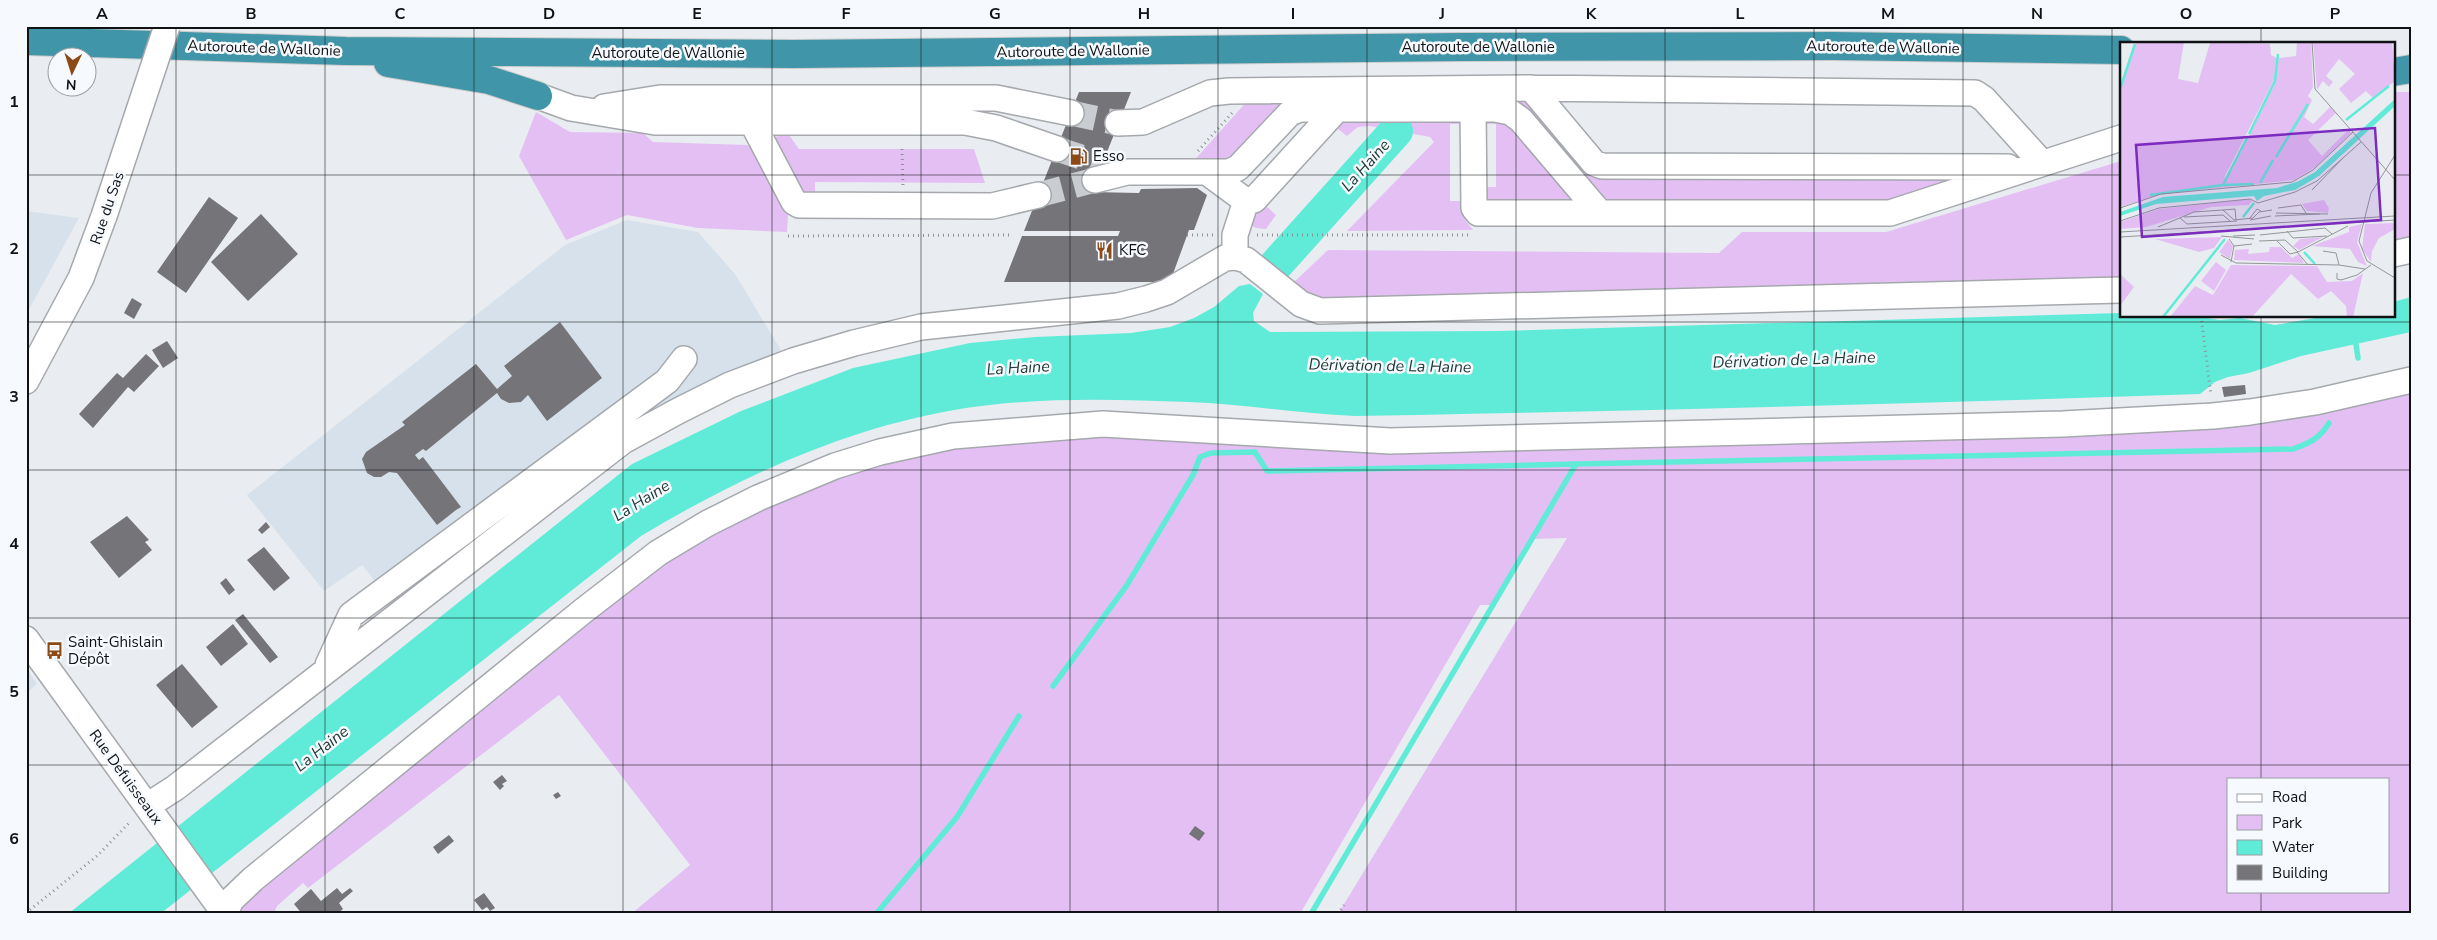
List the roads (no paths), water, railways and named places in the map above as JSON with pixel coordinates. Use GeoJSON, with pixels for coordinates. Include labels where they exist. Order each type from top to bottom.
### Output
{"type":"FeatureCollection","features":[{"type":"Feature","properties":{"kind":"highway","name":"Autoroute de Wallonie"},"geometry":{"type":"LineString","coordinates":[[26,41],[346,51],[794,54],[1472,47],[1832,46],[2120,50]]}},
{"type":"Feature","properties":{"kind":"highway"},"geometry":{"type":"LineString","coordinates":[[346,51],[395,65],[489,80],[538,96]]}},
{"type":"Feature","properties":{"kind":"highway"},"geometry":{"type":"LineString","coordinates":[[2394,58],[2411,58]]}},
{"type":"Feature","properties":{"kind":"highway"},"geometry":{"type":"LineString","coordinates":[[2394,72],[2411,69]]}},
{"type":"Feature","properties":{"kind":"street","name":"Rue du Sas"},"geometry":{"type":"LineString","coordinates":[[26,381],[80,278],[104,216],[167,26]]}},
{"type":"Feature","properties":{"kind":"street"},"geometry":{"type":"LineString","coordinates":[[1118,123],[1144,122],[1210,93],[1224,91],[1531,88],[1975,93],[1984,99],[2035,165]]}},
{"type":"Feature","properties":{"kind":"street"},"geometry":{"type":"LineString","coordinates":[[1531,88],[1594,162],[1602,166],[2035,165]]}},
{"type":"Feature","properties":{"kind":"street"},"geometry":{"type":"LineString","coordinates":[[538,96],[584,110],[655,122],[753,124],[965,122],[996,128],[1057,149]]}},
{"type":"Feature","properties":{"kind":"street"},"geometry":{"type":"LineString","coordinates":[[584,110],[660,98],[996,98],[1071,113]]}},
{"type":"Feature","properties":{"kind":"street"},"geometry":{"type":"LineString","coordinates":[[1473,108],[1474,208],[1478,213],[1890,213],[2120,138]]}},
{"type":"Feature","properties":{"kind":"street"},"geometry":{"type":"LineString","coordinates":[[1099,172],[1229,172],[1238,168],[1290,113],[1300,109],[1496,108],[1510,112],[1521,120],[1600,213]]}},
{"type":"Feature","properties":{"kind":"street"},"geometry":{"type":"LineString","coordinates":[[1246,201],[1256,198],[1338,109]]}},
{"type":"Feature","properties":{"kind":"street"},"geometry":{"type":"LineString","coordinates":[[753,124],[794,202],[799,205],[992,206],[1038,195]]}},
{"type":"Feature","properties":{"kind":"street"},"geometry":{"type":"LineString","coordinates":[[1208,173],[1246,201]]}},
{"type":"Feature","properties":{"kind":"street"},"geometry":{"type":"LineString","coordinates":[[1241,259],[1235,235],[1246,201]]}},
{"type":"Feature","properties":{"kind":"street"},"geometry":{"type":"LineString","coordinates":[[2394,254],[2411,250]]}},
{"type":"Feature","properties":{"kind":"street"},"geometry":{"type":"LineString","coordinates":[[150,811],[175,788],[623,441],[730,386],[793,361],[854,343],[921,327],[1118,306],[1167,292],[1225,258],[1241,259],[1301,304],[1320,311],[2120,290]]}},
{"type":"Feature","properties":{"kind":"street"},"geometry":{"type":"LineString","coordinates":[[326,670],[351,615],[667,381],[684,359]]}},
{"type":"Feature","properties":{"kind":"street"},"geometry":{"type":"LineString","coordinates":[[225,913],[232,900],[254,879],[583,611],[658,553],[708,523],[758,498],[835,466],[880,452],[953,436],[1103,424],[1390,441],[2063,424],[2213,416],[2250,412],[2315,402],[2411,380]]}},
{"type":"Feature","properties":{"kind":"street","name":"Rue Defuisseaux"},"geometry":{"type":"LineString","coordinates":[[26,639],[225,913]]}},
{"type":"Feature","properties":{"kind":"water","name":"Dérivation de La Haine"},"geometry":{"type":"Polygon","coordinates":[[[1250,284],[1263,294],[1253,313],[1254,321],[1270,332],[1499,331],[2120,313],[2120,318],[2206,318],[2220,320],[2240,318],[2275,325],[2315,318],[2394,318],[2394,302],[2411,297],[2411,332],[2301,356],[2249,373],[2228,377],[2215,382],[2200,394],[1810,406],[1355,416],[1209,403],[1132,400],[1049,400],[993,404],[923,416],[880,427],[798,456],[718,493],[641,536],[160,914],[68,914],[632,464],[741,411],[853,368],[970,343],[1035,337],[1131,333],[1170,327],[1194,318],[1214,307],[1239,286],[1250,284]]]}},
{"type":"Feature","properties":{"kind":"waterway","name":"La Haine"},"geometry":{"type":"LineString","coordinates":[[1274,267],[1396,131]]}},
{"type":"Feature","properties":{"kind":"waterway"},"geometry":{"type":"LineString","coordinates":[[2355,338],[2358,358]]}},
{"type":"Feature","properties":{"kind":"waterway"},"geometry":{"type":"LineString","coordinates":[[1311,914],[1576,464],[2293,449],[2305,445],[2314,439],[2322,433],[2329,423]]}},
{"type":"Feature","properties":{"kind":"waterway"},"geometry":{"type":"LineString","coordinates":[[1053,686],[1127,585],[1193,475],[1200,457],[1211,453],[1255,452],[1267,471],[1576,464]]}},
{"type":"Feature","properties":{"kind":"waterway"},"geometry":{"type":"LineString","coordinates":[[876,914],[957,817],[1019,716]]}},
{"type":"Feature","properties":{"kind":"tunnel"},"geometry":{"type":"LineString","coordinates":[[1071,113],[1118,123]]}},
{"type":"Feature","properties":{"kind":"tunnel"},"geometry":{"type":"LineString","coordinates":[[1057,149],[1102,164]]}},
{"type":"Feature","properties":{"kind":"tunnel"},"geometry":{"type":"LineString","coordinates":[[1038,195],[1095,180]]}},
{"type":"Feature","properties":{"kind":"place","name":"Esso"},"geometry":{"type":"Point","coordinates":[1079,156]}},
{"type":"Feature","properties":{"kind":"place","name":"KFC"},"geometry":{"type":"Point","coordinates":[1105,250]}},
{"type":"Feature","properties":{"kind":"place","name":"Saint-Ghislain Dépôt"},"geometry":{"type":"Point","coordinates":[54,651]}}]}
